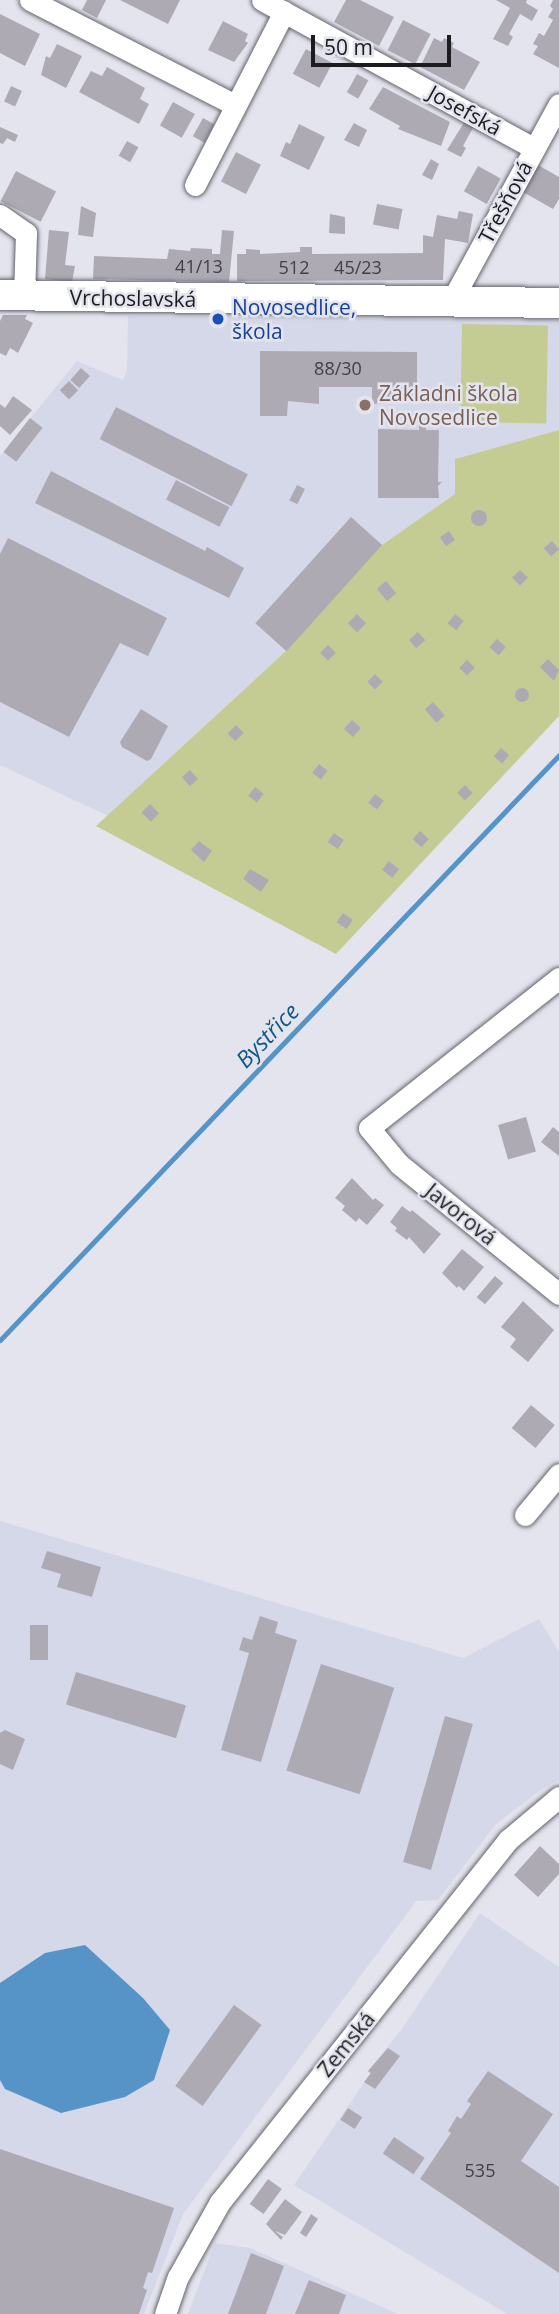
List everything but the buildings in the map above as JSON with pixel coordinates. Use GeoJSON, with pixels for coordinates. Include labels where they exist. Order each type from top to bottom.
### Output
{"type":"FeatureCollection","features":[{"type":"Feature","properties":{"kind":"street"},"geometry":{"type":"LineString","coordinates":[[30,0],[236,105]]}},
{"type":"Feature","properties":{"kind":"street","name":"Josefská"},"geometry":{"type":"LineString","coordinates":[[262,0],[534,148]]}},
{"type":"Feature","properties":{"kind":"street"},"geometry":{"type":"LineString","coordinates":[[195,185],[284,12]]}},
{"type":"Feature","properties":{"kind":"street","name":"Třešňová"},"geometry":{"type":"LineString","coordinates":[[452,300],[559,104]]}},
{"type":"Feature","properties":{"kind":"street"},"geometry":{"type":"LineString","coordinates":[[0,215],[26,233],[12,295]]}},
{"type":"Feature","properties":{"kind":"street","name":"Vrchoslavská"},"geometry":{"type":"LineString","coordinates":[[12,295],[125,299],[559,303]]}},
{"type":"Feature","properties":{"kind":"street","name":"Javorová"},"geometry":{"type":"LineString","coordinates":[[559,978],[369,1128],[399,1164],[559,1294]]}},
{"type":"Feature","properties":{"kind":"street"},"geometry":{"type":"LineString","coordinates":[[525,1515],[559,1474]]}},
{"type":"Feature","properties":{"kind":"street","name":"Zemská"},"geometry":{"type":"LineString","coordinates":[[165,2314],[178,2277],[220,2202],[508,1840],[559,1797]]}},
{"type":"Feature","properties":{"kind":"shaded area"},"geometry":{"type":"Polygon","coordinates":[[[128,316],[559,320],[559,430],[455,459],[455,494],[382,545],[286,651],[108,816],[0,765],[0,456],[77,361],[123,380],[127,371],[128,316]]]}},
{"type":"Feature","properties":{"kind":"shaded area"},"geometry":{"type":"Polygon","coordinates":[[[0,1521],[463,1658],[539,1619],[559,1652],[559,1780],[542,1789],[496,1824],[438,1900],[416,1901],[183,2214],[144,2314],[0,2314],[0,1521]]]}},
{"type":"Feature","properties":{"kind":"shaded area"},"geometry":{"type":"Polygon","coordinates":[[[480,1913],[559,1967],[559,2314],[507,2314],[294,2185],[370,2074],[368,2071],[401,2030],[480,1913]]]}},
{"type":"Feature","properties":{"kind":"shaded area"},"geometry":{"type":"Polygon","coordinates":[[[215,2243],[250,2248],[398,2314],[188,2314],[215,2243]]]}},
{"type":"Feature","properties":{"kind":"green space"},"geometry":{"type":"Polygon","coordinates":[[[462,324],[548,326],[546,423],[460,422],[462,324]]]}},
{"type":"Feature","properties":{"kind":"green space"},"geometry":{"type":"Polygon","coordinates":[[[559,430],[559,716],[336,954],[96,826],[286,651],[382,545],[455,494],[455,459],[559,430]]]}},
{"type":"Feature","properties":{"kind":"water"},"geometry":{"type":"Polygon","coordinates":[[[85,1945],[143,1998],[170,2030],[154,2080],[125,2097],[61,2113],[5,2089],[0,2080],[0,1983],[45,1953],[85,1945]]]}},
{"type":"Feature","properties":{"kind":"waterway","name":"Bystřice"},"geometry":{"type":"LineString","coordinates":[[0,1340],[559,755]]}},
{"type":"Feature","properties":{"kind":"place","name":"Novosedlice, škola"},"geometry":{"type":"Point","coordinates":[218,319]}},
{"type":"Feature","properties":{"kind":"place","name":"Základni škola Novosedlice"},"geometry":{"type":"Point","coordinates":[365,405]}}]}
